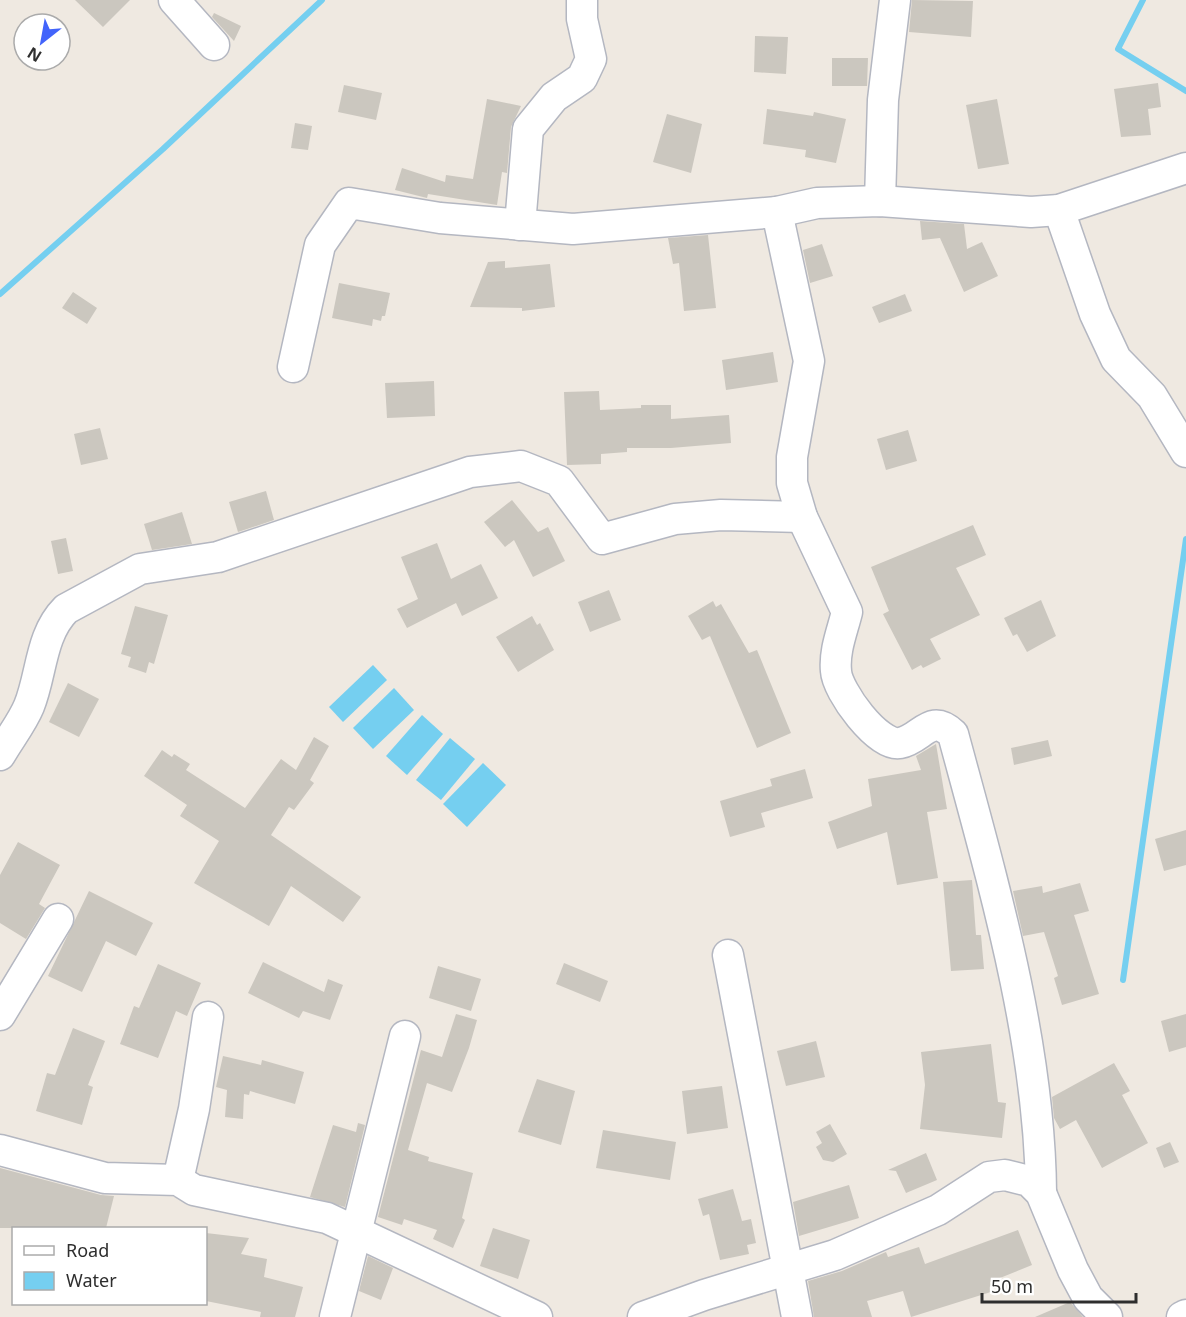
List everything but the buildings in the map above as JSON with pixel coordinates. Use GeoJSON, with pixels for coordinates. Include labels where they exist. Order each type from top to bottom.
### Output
{"type":"FeatureCollection","features":[{"type":"Feature","properties":{"kind":"street"},"geometry":{"type":"LineString","coordinates":[[174,0],[214,45]]}},
{"type":"Feature","properties":{"kind":"street"},"geometry":{"type":"LineString","coordinates":[[520,225],[528,129],[554,97],[582,78],[591,59],[582,19],[582,0]]}},
{"type":"Feature","properties":{"kind":"street"},"geometry":{"type":"LineString","coordinates":[[880,201],[883,100],[895,0]]}},
{"type":"Feature","properties":{"kind":"street"},"geometry":{"type":"LineString","coordinates":[[293,367],[320,245],[349,203],[440,218],[573,229],[777,212],[817,202],[880,201],[1031,212],[1059,210],[1186,168]]}},
{"type":"Feature","properties":{"kind":"street"},"geometry":{"type":"LineString","coordinates":[[1059,210],[1095,314],[1116,359],[1152,396],[1186,452]]}},
{"type":"Feature","properties":{"kind":"street"},"geometry":{"type":"LineString","coordinates":[[777,212],[809,361],[792,457],[792,483],[802,517],[847,612],[835,654],[836,675],[857,713],[884,741],[900,743],[935,724],[944,726],[953,734],[993,883],[1031,1067],[1041,1193],[1073,1270],[1088,1298],[1107,1317]]}},
{"type":"Feature","properties":{"kind":"street"},"geometry":{"type":"LineString","coordinates":[[0,755],[29,707],[42,654],[57,618],[66,609],[140,569],[218,556],[470,472],[521,466],[559,481],[602,538],[675,519],[721,515],[802,517]]}},
{"type":"Feature","properties":{"kind":"street"},"geometry":{"type":"LineString","coordinates":[[0,1015],[58,919]]}},
{"type":"Feature","properties":{"kind":"street"},"geometry":{"type":"LineString","coordinates":[[728,955],[797,1317]]}},
{"type":"Feature","properties":{"kind":"street"},"geometry":{"type":"LineString","coordinates":[[178,1180],[194,1109],[208,1017]]}},
{"type":"Feature","properties":{"kind":"street"},"geometry":{"type":"LineString","coordinates":[[335,1317],[405,1036]]}},
{"type":"Feature","properties":{"kind":"street"},"geometry":{"type":"LineString","coordinates":[[0,1150],[105,1178],[178,1180],[194,1190],[327,1218],[537,1317]]}},
{"type":"Feature","properties":{"kind":"street"},"geometry":{"type":"LineString","coordinates":[[643,1317],[835,1256],[938,1210],[989,1177],[1019,1176],[1029,1181],[1041,1193]]}},
{"type":"Feature","properties":{"kind":"street"},"geometry":{"type":"LineString","coordinates":[[1182,1317],[1186,1315]]}},
{"type":"Feature","properties":{"kind":"water"},"geometry":{"type":"Polygon","coordinates":[[[373,665],[387,680],[343,722],[329,707],[373,665]]]}},
{"type":"Feature","properties":{"kind":"water"},"geometry":{"type":"Polygon","coordinates":[[[394,688],[414,710],[373,749],[353,728],[394,688]]]}},
{"type":"Feature","properties":{"kind":"water"},"geometry":{"type":"Polygon","coordinates":[[[422,715],[443,734],[407,775],[386,756],[422,715]]]}},
{"type":"Feature","properties":{"kind":"water"},"geometry":{"type":"Polygon","coordinates":[[[450,738],[475,759],[441,800],[416,780],[450,738]]]}},
{"type":"Feature","properties":{"kind":"water"},"geometry":{"type":"Polygon","coordinates":[[[483,763],[506,785],[467,827],[443,804],[483,763]]]}},
{"type":"Feature","properties":{"kind":"waterway"},"geometry":{"type":"LineString","coordinates":[[0,294],[163,149],[322,0]]}},
{"type":"Feature","properties":{"kind":"waterway"},"geometry":{"type":"LineString","coordinates":[[1143,0],[1118,49],[1186,91]]}},
{"type":"Feature","properties":{"kind":"waterway"},"geometry":{"type":"LineString","coordinates":[[1123,980],[1186,539]]}}]}
